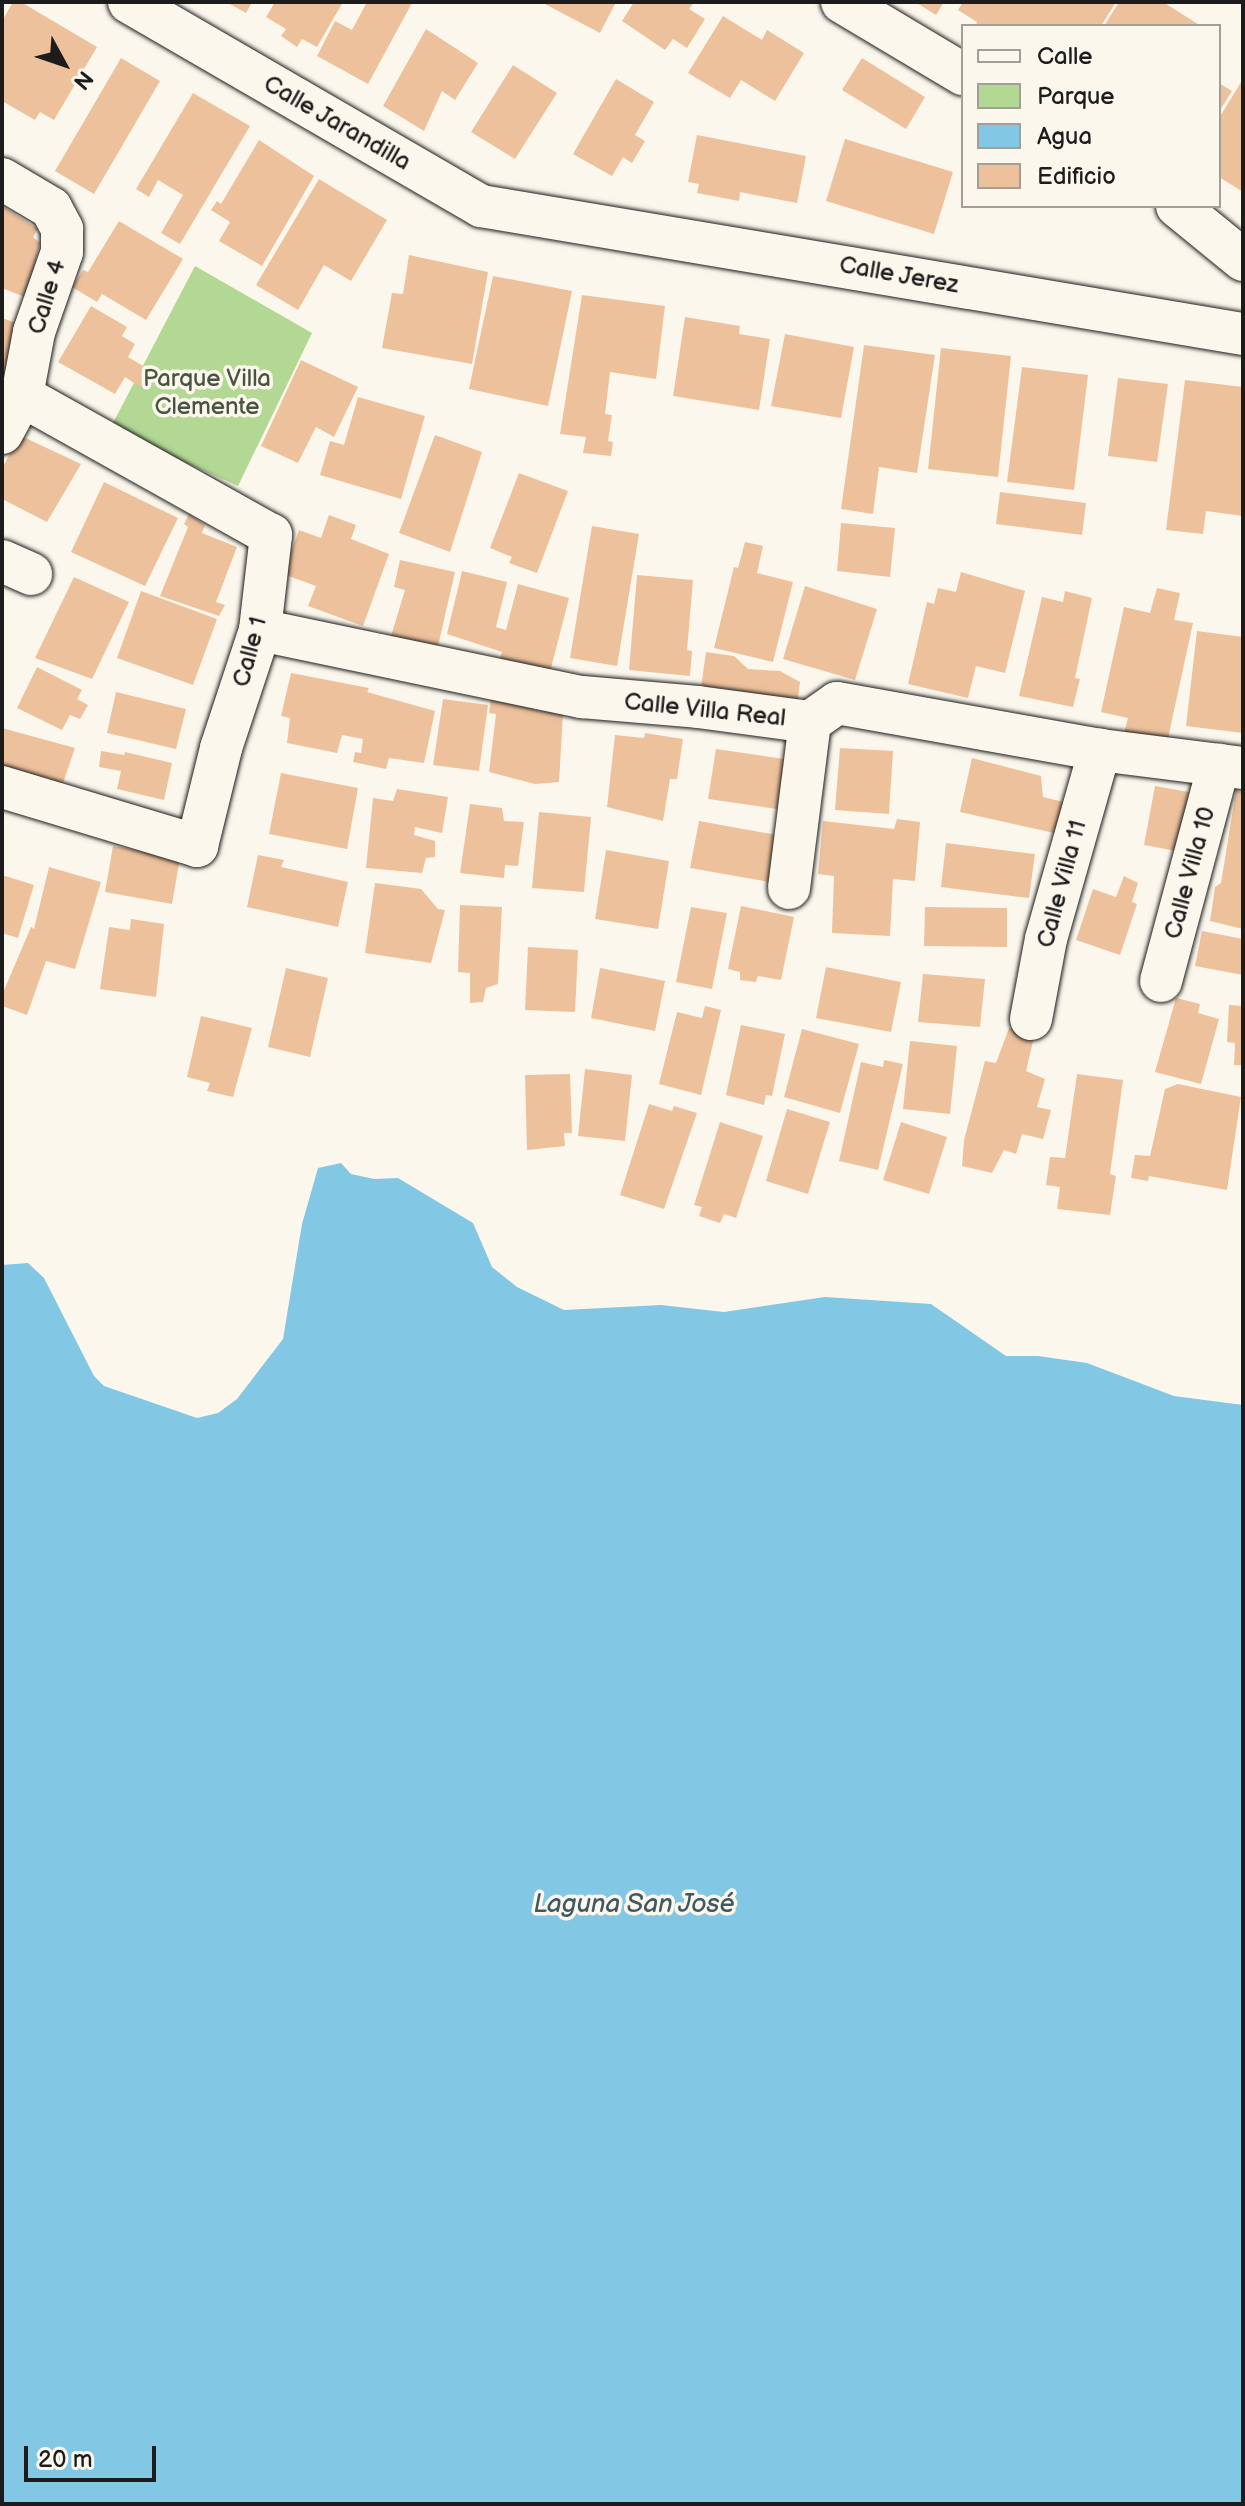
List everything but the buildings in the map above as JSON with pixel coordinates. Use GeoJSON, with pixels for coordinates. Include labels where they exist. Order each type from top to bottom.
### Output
{"type":"FeatureCollection","features":[{"type":"Feature","properties":{"kind":"street","name":"Calle Jarandilla"},"geometry":{"type":"LineString","coordinates":[[129,2],[481,206],[555,217]]}},
{"type":"Feature","properties":{"kind":"street"},"geometry":{"type":"LineString","coordinates":[[842,2],[961,73]]}},
{"type":"Feature","properties":{"kind":"street","name":"Calle 4"},"geometry":{"type":"LineString","coordinates":[[2,179],[51,208],[62,229],[62,252],[34,332],[22,396],[2,433]]}},
{"type":"Feature","properties":{"kind":"street"},"geometry":{"type":"LineString","coordinates":[[1179,208],[1243,260]]}},
{"type":"Feature","properties":{"kind":"street","name":"Calle Jerez"},"geometry":{"type":"LineString","coordinates":[[555,217],[1243,334]]}},
{"type":"Feature","properties":{"kind":"street","name":"Calle 1"},"geometry":{"type":"LineString","coordinates":[[2,787],[197,846],[221,748],[260,630],[271,535],[22,396]]}},
{"type":"Feature","properties":{"kind":"street","name":"Calle Villa Real"},"geometry":{"type":"LineString","coordinates":[[260,630],[582,697],[698,707],[810,722],[837,703],[1100,750],[1231,766]]}},
{"type":"Feature","properties":{"kind":"street"},"geometry":{"type":"LineString","coordinates":[[789,888],[810,722]]}},
{"type":"Feature","properties":{"kind":"street","name":"Calle Villa 11"},"geometry":{"type":"LineString","coordinates":[[1031,1019],[1046,939],[1100,750]]}},
{"type":"Feature","properties":{"kind":"street","name":"Calle Villa 10"},"geometry":{"type":"LineString","coordinates":[[1161,981],[1231,766]]}},
{"type":"Feature","properties":{"kind":"green space","name":"Parque Villa Clemente"},"geometry":{"type":"Polygon","coordinates":[[[195,266],[312,333],[238,486],[164,453],[113,423],[195,266]]]}},
{"type":"Feature","properties":{"kind":"water","name":"Laguna San José"},"geometry":{"type":"Polygon","coordinates":[[[341,1163],[351,1174],[374,1179],[398,1178],[473,1223],[492,1267],[517,1287],[564,1310],[661,1305],[724,1312],[825,1297],[931,1304],[1006,1356],[1038,1356],[1087,1363],[1174,1396],[1243,1405],[1243,2504],[2,2504],[2,1265],[28,1263],[44,1278],[94,1376],[104,1386],[197,1418],[218,1413],[237,1399],[283,1339],[302,1224],[318,1168],[341,1163]]]}}]}
